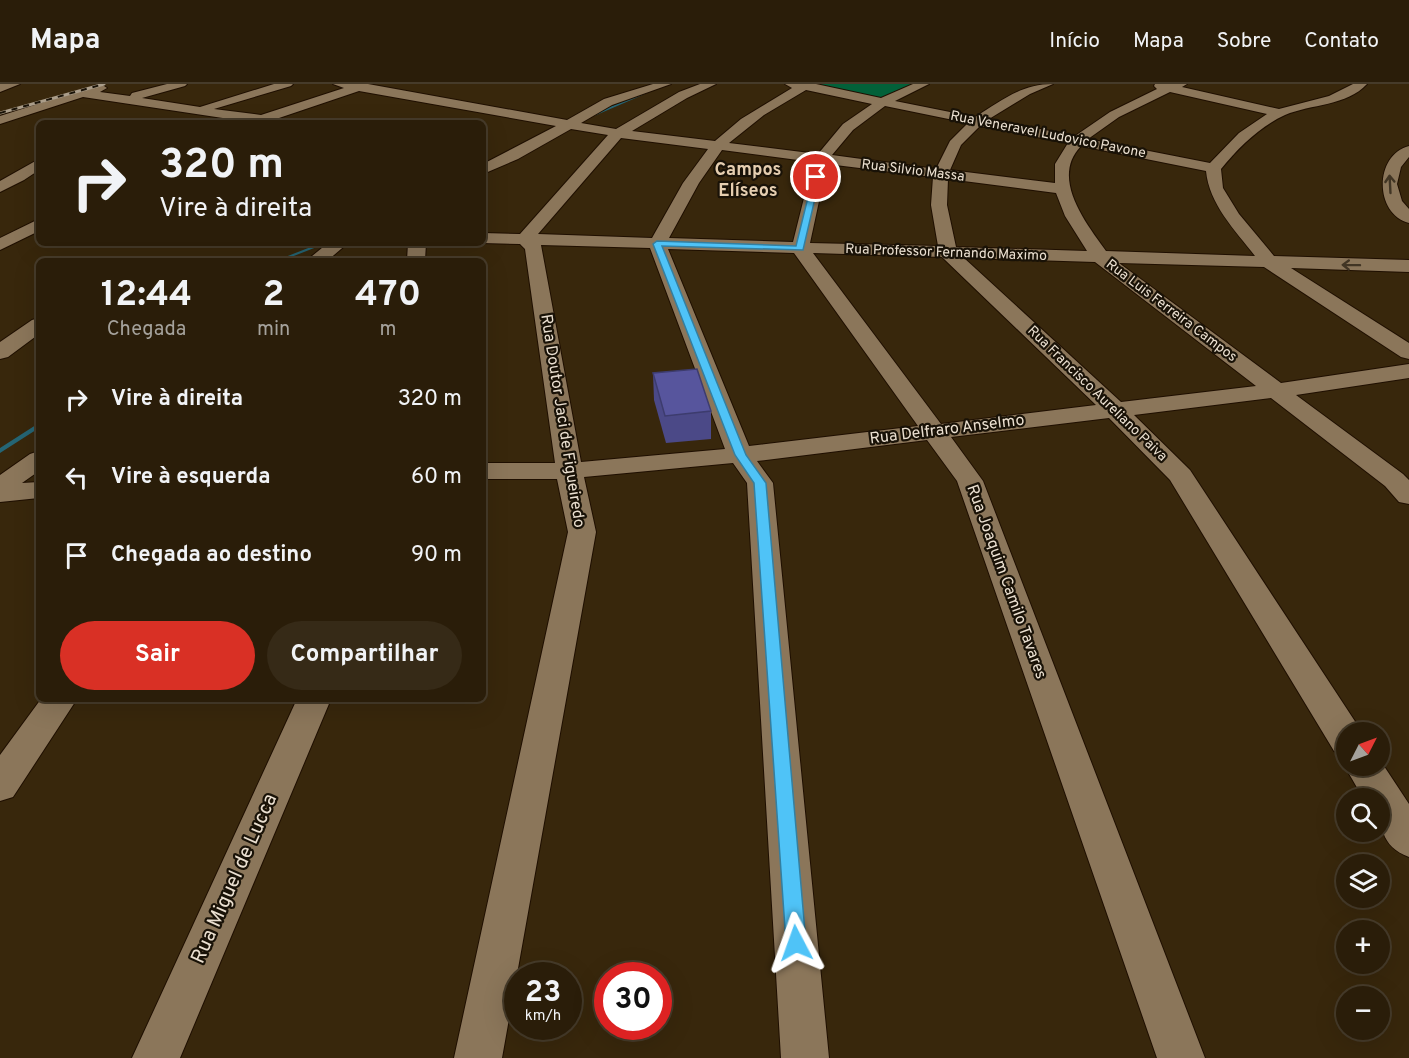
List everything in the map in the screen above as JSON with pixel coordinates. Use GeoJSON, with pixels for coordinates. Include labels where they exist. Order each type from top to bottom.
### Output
{"type":"FeatureCollection","features":[{"type":"Feature","properties":{"kind":"street"},"geometry":{"type":"LineString","coordinates":[[0,88],[14,84]]}},
{"type":"Feature","properties":{"kind":"street"},"geometry":{"type":"LineString","coordinates":[[22,99],[92,84]]}},
{"type":"Feature","properties":{"kind":"street"},"geometry":{"type":"LineString","coordinates":[[0,120],[76,88],[116,84]]}},
{"type":"Feature","properties":{"kind":"street"},"geometry":{"type":"LineString","coordinates":[[125,100],[181,84]]}},
{"type":"Feature","properties":{"kind":"street"},"geometry":{"type":"LineString","coordinates":[[161,120],[287,84]]}},
{"type":"Feature","properties":{"kind":"street","name":"Rua Silvio Massa"},"geometry":{"type":"LineString","coordinates":[[339,84],[364,86],[420,99],[567,126],[717,147],[1063,189]]}},
{"type":"Feature","properties":{"kind":"street"},"geometry":{"type":"LineString","coordinates":[[486,168],[608,102],[665,84]]}},
{"type":"Feature","properties":{"kind":"street"},"geometry":{"type":"LineString","coordinates":[[525,239],[618,133],[683,95],[710,84]]}},
{"type":"Feature","properties":{"kind":"street"},"geometry":{"type":"LineString","coordinates":[[800,248],[821,159],[848,127],[883,102],[923,84]]}},
{"type":"Feature","properties":{"kind":"street"},"geometry":{"type":"LineString","coordinates":[[948,253],[939,205],[941,174],[955,144],[977,121],[1026,91],[1047,84]]}},
{"type":"Feature","properties":{"kind":"street"},"geometry":{"type":"LineString","coordinates":[[1360,84],[1351,92],[1281,113],[1242,135],[1213,168],[1215,188],[1232,216],[1270,264],[1409,352]]}},
{"type":"Feature","properties":{"kind":"street"},"geometry":{"type":"LineString","coordinates":[[802,85],[759,113],[717,147],[689,185],[657,244],[740,455],[760,483],[805,1058]]}},
{"type":"Feature","properties":{"kind":"street","name":"Rua Veneravel Ludovico Pavone"},"geometry":{"type":"LineString","coordinates":[[802,85],[1213,168]]}},
{"type":"Feature","properties":{"kind":"street"},"geometry":{"type":"LineString","coordinates":[[1167,85],[1281,113]]}},
{"type":"Feature","properties":{"kind":"street","name":"Rua Luis Ferreira Campos"},"geometry":{"type":"LineString","coordinates":[[1167,85],[1077,140],[1062,162],[1063,189],[1074,218],[1101,258],[1394,480],[1409,496]]}},
{"type":"Feature","properties":{"kind":"street"},"geometry":{"type":"LineString","coordinates":[[258,120],[364,86]]}},
{"type":"Feature","properties":{"kind":"street"},"geometry":{"type":"LineString","coordinates":[[76,88],[125,100],[250,120]]}},
{"type":"Feature","properties":{"kind":"street"},"geometry":{"type":"LineString","coordinates":[[420,99],[442,91]]}},
{"type":"Feature","properties":{"kind":"street"},"geometry":{"type":"LineString","coordinates":[[1409,150],[1389,173],[1389,192],[1409,218]]}},
{"type":"Feature","properties":{"kind":"street"},"geometry":{"type":"LineString","coordinates":[[0,187],[36,165]]}},
{"type":"Feature","properties":{"kind":"street"},"geometry":{"type":"LineString","coordinates":[[10,221],[36,223]]}},
{"type":"Feature","properties":{"kind":"street"},"geometry":{"type":"LineString","coordinates":[[0,245],[36,225]]}},
{"type":"Feature","properties":{"kind":"street","name":"Rua Professor Fernando Maximo"},"geometry":{"type":"LineString","coordinates":[[486,238],[1270,264],[1409,266]]}},
{"type":"Feature","properties":{"kind":"street","name":"Rua Doutor Jaci de Figueiredo"},"geometry":{"type":"LineString","coordinates":[[478,1058],[582,532],[568,471],[534,248],[525,239]]}},
{"type":"Feature","properties":{"kind":"street"},"geometry":{"type":"LineString","coordinates":[[319,258],[335,246]]}},
{"type":"Feature","properties":{"kind":"street","name":"Rua Joaquim Camilo Tavares"},"geometry":{"type":"LineString","coordinates":[[800,248],[970,481],[1181,1058]]}},
{"type":"Feature","properties":{"kind":"street","name":"Rua Francisco Aureliano Paiva"},"geometry":{"type":"LineString","coordinates":[[948,253],[1115,410],[1181,476],[1336,723]]}},
{"type":"Feature","properties":{"kind":"street"},"geometry":{"type":"LineString","coordinates":[[0,352],[36,326]]}},
{"type":"Feature","properties":{"kind":"street","name":"Rua Delfraro Anselmo"},"geometry":{"type":"LineString","coordinates":[[486,471],[568,471],[740,455],[1275,391],[1409,371]]}},
{"type":"Feature","properties":{"kind":"street"},"geometry":{"type":"LineString","coordinates":[[0,487],[36,461]]}},
{"type":"Feature","properties":{"kind":"street"},"geometry":{"type":"LineString","coordinates":[[0,494],[36,490]]}},
{"type":"Feature","properties":{"kind":"street"},"geometry":{"type":"LineString","coordinates":[[0,785],[58,702]]}},
{"type":"Feature","properties":{"kind":"street","name":"Rua Miguel de Lucca"},"geometry":{"type":"LineString","coordinates":[[156,1058],[313,702]]}},
{"type":"Feature","properties":{"kind":"street"},"geometry":{"type":"LineString","coordinates":[[1370,776],[1409,838]]}},
{"type":"Feature","properties":{"kind":"green space"},"geometry":{"type":"Polygon","coordinates":[[[818,84],[917,84],[883,99],[814,86],[818,84]]]}},
{"type":"Feature","properties":{"kind":"building"},"geometry":{"type":"Polygon","coordinates":[[[697,369],[711,411],[665,416],[653,373],[697,369]]]}},
{"type":"Feature","properties":{"kind":"waterway"},"geometry":{"type":"LineString","coordinates":[[593,115],[667,84]]}},
{"type":"Feature","properties":{"kind":"waterway"},"geometry":{"type":"LineString","coordinates":[[285,258],[317,246]]}},
{"type":"Feature","properties":{"kind":"waterway"},"geometry":{"type":"LineString","coordinates":[[0,451],[36,427]]}},
{"type":"Feature","properties":{"kind":"railway"},"geometry":{"type":"LineString","coordinates":[[0,113],[104,84]]}},
{"type":"Feature","properties":{"kind":"district","name":"Campos Elíseos"},"geometry":{"type":"Point","coordinates":[748,180]}},
{"type":"Feature","properties":{"kind":"route"},"geometry":{"type":"LineString","coordinates":[[796,943],[760,483],[740,455],[657,244],[800,248],[816,177]]}}]}
